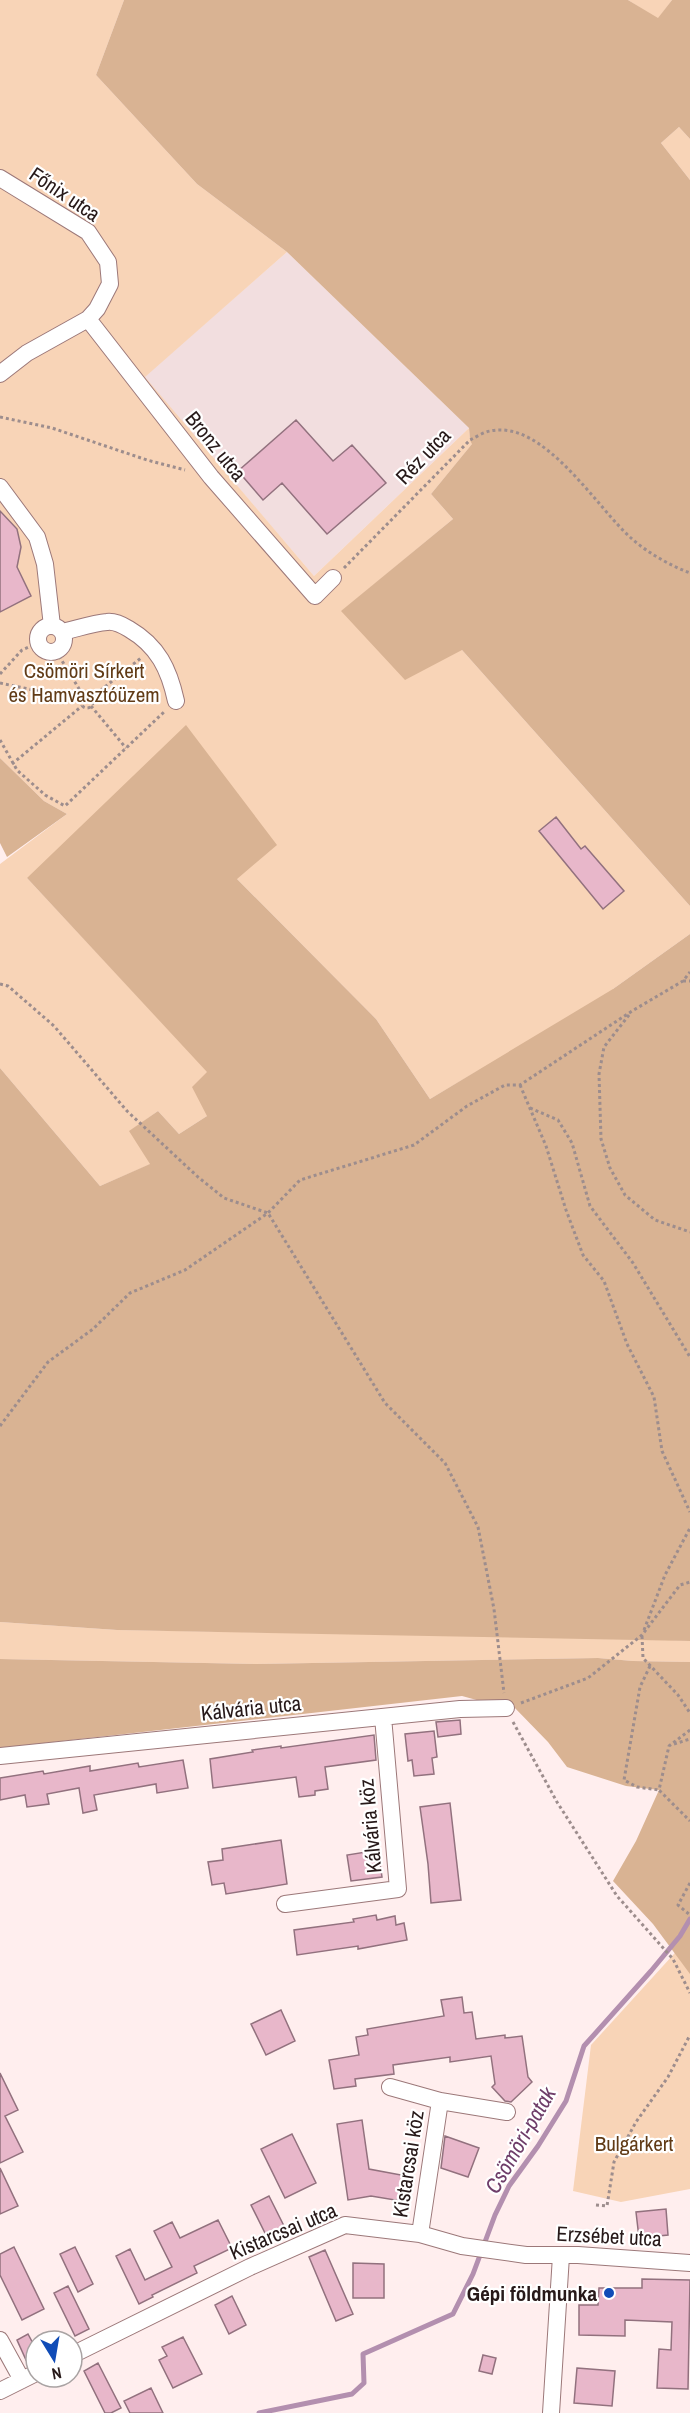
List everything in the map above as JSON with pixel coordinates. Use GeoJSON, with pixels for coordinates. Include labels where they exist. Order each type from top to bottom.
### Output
{"type":"FeatureCollection","features":[{"type":"Feature","properties":{"kind":"street","name":"Főnix utca"},"geometry":{"type":"LineString","coordinates":[[0,178],[88,232],[108,262],[110,284],[97,309],[88,319],[27,353],[0,374]]}},
{"type":"Feature","properties":{"kind":"street","name":"Bronz utca"},"geometry":{"type":"LineString","coordinates":[[88,319],[211,477],[315,596],[333,578]]}},
{"type":"Feature","properties":{"kind":"street"},"geometry":{"type":"LineString","coordinates":[[0,488],[37,537],[45,564],[57,629],[64,640],[56,651],[49,652],[42,649],[38,643],[39,635],[44,628],[57,629],[109,621],[125,626],[142,636],[154,647],[168,668],[176,701]]}},
{"type":"Feature","properties":{"kind":"street","name":"Kálvária utca"},"geometry":{"type":"LineString","coordinates":[[0,1756],[460,1709],[506,1708]]}},
{"type":"Feature","properties":{"kind":"street","name":"Kálvária köz"},"geometry":{"type":"LineString","coordinates":[[285,1904],[398,1888],[383,1717]]}},
{"type":"Feature","properties":{"kind":"street","name":"Kistarcsai köz"},"geometry":{"type":"LineString","coordinates":[[390,2086],[440,2101],[507,2112]]}},
{"type":"Feature","properties":{"kind":"street","name":"Kistarcsai köz"},"geometry":{"type":"LineString","coordinates":[[420,2234],[440,2101]]}},
{"type":"Feature","properties":{"kind":"street","name":"Kistarcsai utca"},"geometry":{"type":"LineString","coordinates":[[84,2349],[250,2267],[345,2225],[420,2234],[462,2246],[526,2255]]}},
{"type":"Feature","properties":{"kind":"street","name":"Erzsébet utca"},"geometry":{"type":"LineString","coordinates":[[526,2255],[690,2263]]}},
{"type":"Feature","properties":{"kind":"street"},"geometry":{"type":"LineString","coordinates":[[551,2413],[561,2256]]}},
{"type":"Feature","properties":{"kind":"street"},"geometry":{"type":"LineString","coordinates":[[0,2340],[24,2370]]}},
{"type":"Feature","properties":{"kind":"street"},"geometry":{"type":"LineString","coordinates":[[0,2391],[24,2379]]}},
{"type":"Feature","properties":{"kind":"path"},"geometry":{"type":"LineString","coordinates":[[0,417],[52,428],[147,460],[211,477]]}},
{"type":"Feature","properties":{"kind":"path","name":"Réz utca"},"geometry":{"type":"LineString","coordinates":[[333,578],[470,440],[491,430],[513,432],[535,442],[581,481],[631,538],[659,558],[690,573]]}},
{"type":"Feature","properties":{"kind":"path"},"geometry":{"type":"LineString","coordinates":[[0,674],[22,650],[38,643]]}},
{"type":"Feature","properties":{"kind":"path"},"geometry":{"type":"LineString","coordinates":[[0,683],[91,698],[154,647]]}},
{"type":"Feature","properties":{"kind":"path"},"geometry":{"type":"LineString","coordinates":[[56,651],[82,698],[82,706]]}},
{"type":"Feature","properties":{"kind":"path"},"geometry":{"type":"LineString","coordinates":[[91,698],[91,706],[126,748]]}},
{"type":"Feature","properties":{"kind":"path"},"geometry":{"type":"LineString","coordinates":[[0,740],[12,764],[45,795],[65,806],[176,701]]}},
{"type":"Feature","properties":{"kind":"path"},"geometry":{"type":"LineString","coordinates":[[12,764],[82,706],[91,706]]}},
{"type":"Feature","properties":{"kind":"path"},"geometry":{"type":"LineString","coordinates":[[0,1426],[48,1362],[93,1329],[130,1293],[185,1270],[268,1213],[300,1180],[414,1145],[467,1106],[505,1085],[520,1085],[632,1011],[683,981],[690,972]]}},
{"type":"Feature","properties":{"kind":"path"},"geometry":{"type":"LineString","coordinates":[[683,981],[690,981]]}},
{"type":"Feature","properties":{"kind":"path"},"geometry":{"type":"LineString","coordinates":[[0,984],[8,986],[54,1026],[127,1111],[198,1177],[224,1198],[268,1213],[385,1403],[446,1463],[478,1527],[494,1609],[506,1708],[557,1803],[617,1896],[673,1959],[690,1993]]}},
{"type":"Feature","properties":{"kind":"path"},"geometry":{"type":"LineString","coordinates":[[632,1011],[604,1047],[599,1074],[601,1138],[610,1168],[625,1195],[655,1221],[690,1232]]}},
{"type":"Feature","properties":{"kind":"path"},"geometry":{"type":"LineString","coordinates":[[520,1085],[546,1146],[583,1255],[604,1281],[627,1344],[654,1397],[662,1451],[690,1512]]}},
{"type":"Feature","properties":{"kind":"path"},"geometry":{"type":"LineString","coordinates":[[530,1108],[558,1120],[572,1143],[590,1206],[633,1263],[690,1357]]}},
{"type":"Feature","properties":{"kind":"path"},"geometry":{"type":"LineString","coordinates":[[690,1528],[665,1575],[642,1635],[643,1658],[678,1695],[690,1713]]}},
{"type":"Feature","properties":{"kind":"path"},"geometry":{"type":"LineString","coordinates":[[506,1708],[588,1678],[642,1635],[680,1585],[690,1582]]}},
{"type":"Feature","properties":{"kind":"path"},"geometry":{"type":"LineString","coordinates":[[650,1665],[640,1687],[624,1780],[637,1787],[659,1790],[690,1821]]}},
{"type":"Feature","properties":{"kind":"path"},"geometry":{"type":"LineString","coordinates":[[659,1790],[669,1746],[690,1730]]}},
{"type":"Feature","properties":{"kind":"path"},"geometry":{"type":"LineString","coordinates":[[669,1746],[690,1739]]}},
{"type":"Feature","properties":{"kind":"path"},"geometry":{"type":"LineString","coordinates":[[690,1883],[678,1905],[690,1915]]}},
{"type":"Feature","properties":{"kind":"path"},"geometry":{"type":"LineString","coordinates":[[596,2205],[607,2206],[614,2162],[636,2122],[668,2077],[690,2035]]}},
{"type":"Feature","properties":{"kind":"shaded area"},"geometry":{"type":"Polygon","coordinates":[[[124,0],[628,0],[658,18],[672,0],[690,0],[690,139],[679,127],[661,143],[690,180],[690,906],[462,650],[405,680],[341,611],[453,519],[431,494],[472,444],[469,428],[287,252],[197,184],[96,75],[124,0]]]}},
{"type":"Feature","properties":{"kind":"shaded area"},"geometry":{"type":"Polygon","coordinates":[[[287,252],[469,428],[314,576],[144,377],[287,252]]]}},
{"type":"Feature","properties":{"kind":"shaded area"},"geometry":{"type":"Polygon","coordinates":[[[186,725],[277,845],[237,879],[376,1019],[430,1099],[613,989],[690,934],[690,1641],[117,1630],[0,1622],[0,1068],[100,1186],[150,1164],[129,1131],[158,1111],[179,1134],[207,1116],[192,1087],[207,1072],[27,878],[186,725]]]}},
{"type":"Feature","properties":{"kind":"shaded area"},"geometry":{"type":"Polygon","coordinates":[[[0,758],[44,801],[67,814],[7,857],[0,843],[0,758]]]}},
{"type":"Feature","properties":{"kind":"shaded area"},"geometry":{"type":"Polygon","coordinates":[[[598,1658],[690,1662],[690,1974],[653,1924],[613,1881],[636,1841],[659,1790],[626,1786],[567,1767],[548,1742],[513,1706],[506,1708],[462,1696],[0,1748],[0,1659],[256,1664],[598,1658]]]}},
{"type":"Feature","properties":{"kind":"green space"},"geometry":{"type":"Polygon","coordinates":[[[0,0],[124,0],[96,75],[197,184],[287,252],[145,377],[314,576],[469,428],[470,440],[473,443],[431,494],[453,519],[342,611],[462,650],[690,906],[690,934],[613,989],[652,1639],[690,1641],[690,1662],[598,1658],[256,1664],[0,1659],[0,1622],[117,1630],[624,1638],[479,1070],[430,1099],[376,1019],[237,879],[27,878],[208,1072],[207,1116],[179,1134],[158,1111],[130,1131],[151,1164],[100,1186],[0,1068],[0,864],[67,814],[44,801],[0,758],[0,0]]]}},
{"type":"Feature","properties":{"kind":"green space"},"geometry":{"type":"Polygon","coordinates":[[[628,0],[672,0],[658,19],[628,0]]]}},
{"type":"Feature","properties":{"kind":"green space"},"geometry":{"type":"Polygon","coordinates":[[[679,127],[690,139],[690,180],[661,143],[679,127]]]}},
{"type":"Feature","properties":{"kind":"green space","name":"Bulgárkert"},"geometry":{"type":"Polygon","coordinates":[[[683,1944],[690,1952],[690,2189],[621,2202],[573,2191],[591,2045],[683,1944]]]}},
{"type":"Feature","properties":{"kind":"building"},"geometry":{"type":"Polygon","coordinates":[[[296,420],[333,461],[352,445],[386,483],[327,534],[282,483],[263,500],[238,471],[296,420]]]}},
{"type":"Feature","properties":{"kind":"building","name":"Csömöri Sírkert és Hamvasztóüzem"},"geometry":{"type":"Polygon","coordinates":[[[0,511],[17,529],[21,547],[17,567],[31,596],[0,612],[0,511]]]}},
{"type":"Feature","properties":{"kind":"building"},"geometry":{"type":"Polygon","coordinates":[[[556,817],[581,849],[585,846],[624,891],[603,909],[539,831],[556,817]]]}},
{"type":"Feature","properties":{"kind":"building"},"geometry":{"type":"Polygon","coordinates":[[[460,1720],[461,1734],[438,1737],[436,1722],[460,1720]]]}},
{"type":"Feature","properties":{"kind":"building"},"geometry":{"type":"Polygon","coordinates":[[[434,1731],[437,1757],[432,1758],[434,1774],[414,1776],[412,1760],[408,1761],[405,1734],[434,1731]]]}},
{"type":"Feature","properties":{"kind":"building"},"geometry":{"type":"Polygon","coordinates":[[[374,1735],[376,1760],[325,1767],[328,1789],[315,1791],[315,1795],[299,1797],[296,1777],[213,1788],[210,1759],[253,1752],[252,1750],[374,1735]]]}},
{"type":"Feature","properties":{"kind":"building"},"geometry":{"type":"Polygon","coordinates":[[[183,1760],[188,1788],[157,1793],[156,1784],[94,1795],[97,1810],[83,1813],[79,1788],[47,1794],[49,1804],[27,1807],[25,1795],[0,1800],[0,1778],[43,1771],[44,1774],[90,1766],[90,1771],[138,1763],[139,1767],[183,1760]]]}},
{"type":"Feature","properties":{"kind":"building"},"geometry":{"type":"Polygon","coordinates":[[[450,1803],[461,1900],[431,1903],[420,1807],[450,1803]]]}},
{"type":"Feature","properties":{"kind":"building"},"geometry":{"type":"Polygon","coordinates":[[[281,1840],[287,1884],[226,1894],[224,1883],[212,1885],[208,1862],[223,1860],[222,1849],[281,1840]]]}},
{"type":"Feature","properties":{"kind":"building"},"geometry":{"type":"Polygon","coordinates":[[[378,1850],[382,1877],[351,1881],[347,1855],[378,1850]]]}},
{"type":"Feature","properties":{"kind":"building"},"geometry":{"type":"Polygon","coordinates":[[[376,1915],[377,1920],[395,1916],[396,1925],[404,1923],[407,1940],[358,1949],[358,1946],[297,1955],[294,1930],[354,1922],[353,1919],[376,1915]]]}},
{"type":"Feature","properties":{"kind":"building"},"geometry":{"type":"Polygon","coordinates":[[[462,1997],[464,2013],[472,2012],[476,2039],[505,2035],[505,2038],[522,2036],[528,2077],[532,2082],[511,2102],[505,2101],[492,2087],[495,2084],[491,2056],[450,2062],[450,2057],[393,2065],[394,2074],[355,2079],[356,2086],[334,2089],[329,2060],[359,2055],[356,2037],[368,2035],[367,2029],[444,2016],[441,2000],[462,1997]]]}},
{"type":"Feature","properties":{"kind":"building"},"geometry":{"type":"Polygon","coordinates":[[[281,2010],[295,2041],[266,2055],[251,2024],[281,2010]]]}},
{"type":"Feature","properties":{"kind":"building"},"geometry":{"type":"Polygon","coordinates":[[[0,2073],[18,2110],[5,2116],[23,2152],[0,2163],[0,2073]]]}},
{"type":"Feature","properties":{"kind":"building"},"geometry":{"type":"Polygon","coordinates":[[[362,2120],[369,2169],[412,2177],[407,2202],[371,2196],[348,2200],[337,2124],[362,2120]]]}},
{"type":"Feature","properties":{"kind":"building"},"geometry":{"type":"Polygon","coordinates":[[[292,2134],[316,2183],[285,2198],[261,2149],[292,2134]]]}},
{"type":"Feature","properties":{"kind":"building"},"geometry":{"type":"Polygon","coordinates":[[[445,2136],[479,2148],[468,2177],[441,2168],[445,2136]]]}},
{"type":"Feature","properties":{"kind":"building"},"geometry":{"type":"Polygon","coordinates":[[[0,2168],[18,2206],[0,2214],[0,2168]]]}},
{"type":"Feature","properties":{"kind":"building"},"geometry":{"type":"Polygon","coordinates":[[[269,2196],[286,2230],[268,2239],[251,2205],[269,2196]]]}},
{"type":"Feature","properties":{"kind":"building"},"geometry":{"type":"Polygon","coordinates":[[[666,2209],[668,2235],[639,2238],[636,2212],[666,2209]]]}},
{"type":"Feature","properties":{"kind":"building"},"geometry":{"type":"Polygon","coordinates":[[[218,2220],[232,2248],[194,2266],[197,2273],[152,2295],[153,2297],[139,2304],[116,2256],[130,2249],[145,2280],[172,2267],[154,2231],[172,2222],[180,2238],[218,2220]]]}},
{"type":"Feature","properties":{"kind":"building"},"geometry":{"type":"Polygon","coordinates":[[[14,2247],[44,2309],[22,2320],[0,2275],[0,2254],[14,2247]]]}},
{"type":"Feature","properties":{"kind":"building"},"geometry":{"type":"Polygon","coordinates":[[[75,2247],[93,2284],[78,2292],[60,2254],[75,2247]]]}},
{"type":"Feature","properties":{"kind":"building"},"geometry":{"type":"Polygon","coordinates":[[[325,2250],[353,2314],[336,2321],[309,2257],[325,2250]]]}},
{"type":"Feature","properties":{"kind":"building"},"geometry":{"type":"Polygon","coordinates":[[[353,2263],[384,2264],[384,2298],[353,2298],[353,2263]]]}},
{"type":"Feature","properties":{"kind":"building"},"geometry":{"type":"Polygon","coordinates":[[[642,2279],[690,2280],[688,2389],[657,2388],[659,2349],[671,2350],[672,2322],[625,2320],[625,2336],[579,2335],[579,2305],[598,2305],[599,2288],[642,2288],[642,2279]]]}},
{"type":"Feature","properties":{"kind":"building"},"geometry":{"type":"Polygon","coordinates":[[[68,2286],[89,2329],[84,2332],[84,2329],[72,2329],[54,2293],[68,2286]]]}},
{"type":"Feature","properties":{"kind":"building"},"geometry":{"type":"Polygon","coordinates":[[[232,2296],[246,2325],[229,2334],[215,2305],[232,2296]]]}},
{"type":"Feature","properties":{"kind":"building"},"geometry":{"type":"Polygon","coordinates":[[[24,2336],[24,2356],[17,2340],[24,2336]]]}},
{"type":"Feature","properties":{"kind":"building"},"geometry":{"type":"Polygon","coordinates":[[[183,2337],[202,2374],[173,2388],[159,2360],[167,2356],[162,2347],[183,2337]]]}},
{"type":"Feature","properties":{"kind":"building"},"geometry":{"type":"Polygon","coordinates":[[[483,2355],[496,2358],[492,2374],[479,2371],[483,2355]]]}},
{"type":"Feature","properties":{"kind":"building"},"geometry":{"type":"Polygon","coordinates":[[[98,2363],[121,2408],[105,2413],[84,2371],[98,2363]]]}},
{"type":"Feature","properties":{"kind":"building"},"geometry":{"type":"Polygon","coordinates":[[[577,2368],[615,2371],[612,2406],[574,2403],[577,2368]]]}},
{"type":"Feature","properties":{"kind":"building"},"geometry":{"type":"Polygon","coordinates":[[[151,2388],[163,2413],[130,2413],[124,2401],[151,2388]]]}},
{"type":"Feature","properties":{"kind":"waterway","name":"Csömöri-patak"},"geometry":{"type":"LineString","coordinates":[[259,2413],[352,2394],[364,2383],[363,2354],[453,2314],[473,2274],[495,2215],[509,2186],[538,2146],[566,2101],[584,2046],[651,1971],[680,1936],[690,1919]]}},
{"type":"Feature","properties":{"kind":"place","name":"Gépi földmunka"},"geometry":{"type":"Point","coordinates":[609,2293]}}]}
